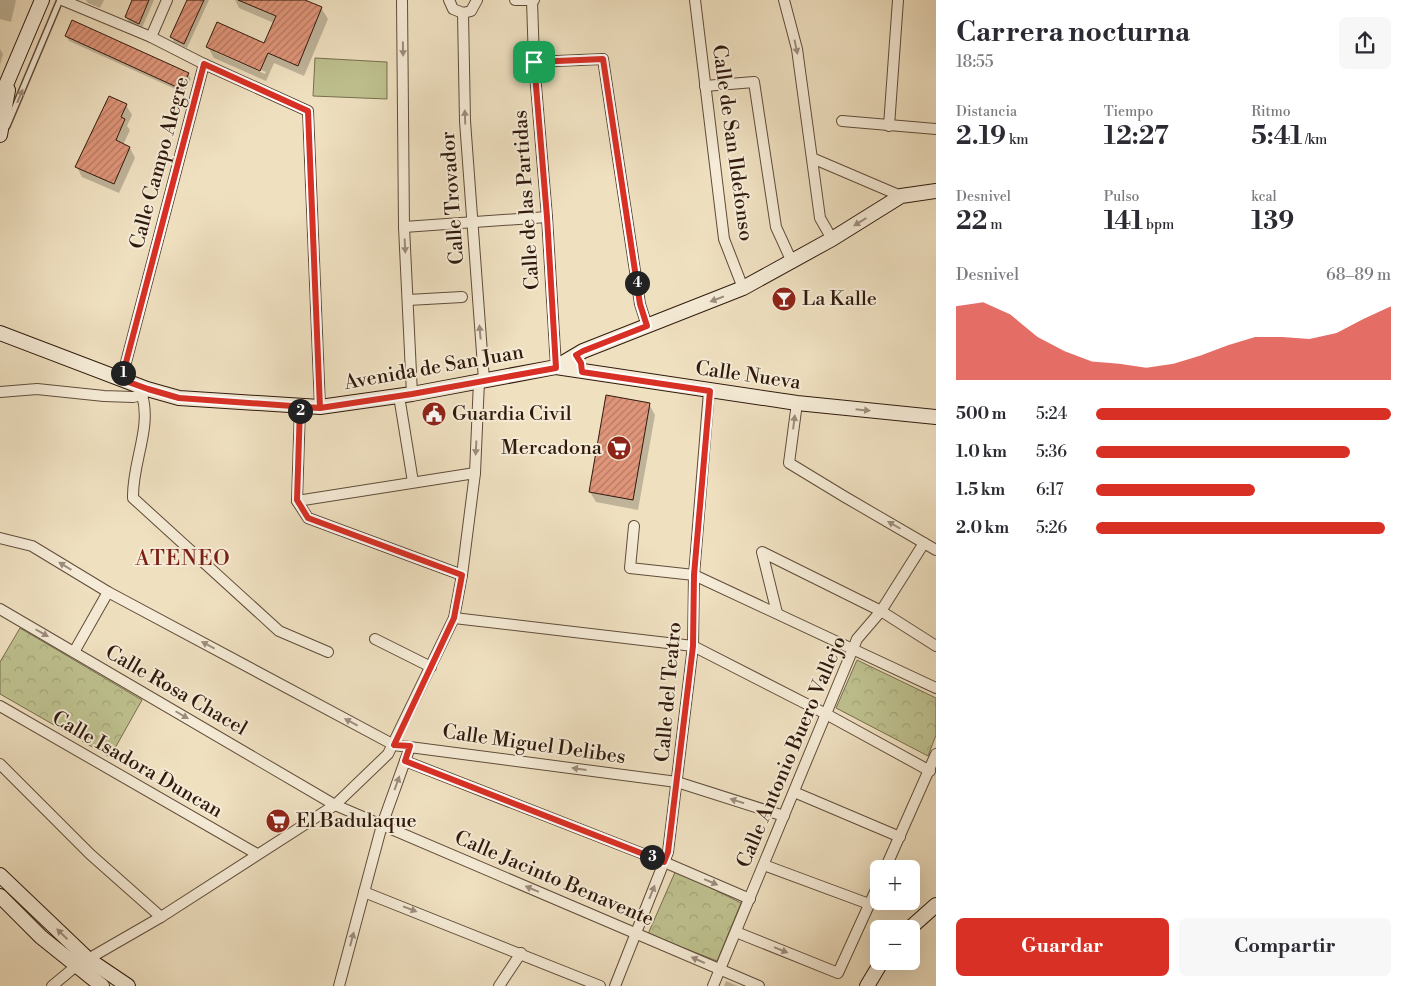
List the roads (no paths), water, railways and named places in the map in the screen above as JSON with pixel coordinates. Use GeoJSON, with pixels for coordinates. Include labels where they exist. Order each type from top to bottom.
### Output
{"type":"FeatureCollection","features":[{"type":"Feature","properties":{"kind":"main road"},"geometry":{"type":"LineString","coordinates":[[0,99],[42,0]]}},
{"type":"Feature","properties":{"kind":"main road"},"geometry":{"type":"LineString","coordinates":[[0,135],[11,72]]}},
{"type":"Feature","properties":{"kind":"main road"},"geometry":{"type":"LineString","coordinates":[[556,368],[583,351],[743,288],[832,239],[901,196],[936,191]]}},
{"type":"Feature","properties":{"kind":"main road","name":"Avenida de San Juan"},"geometry":{"type":"LineString","coordinates":[[0,333],[115,377],[145,392],[179,398],[300,407],[320,408],[556,368]]}},
{"type":"Feature","properties":{"kind":"main road"},"geometry":{"type":"LineString","coordinates":[[576,355],[581,363],[582,372]]}},
{"type":"Feature","properties":{"kind":"main road","name":"Calle Nueva"},"geometry":{"type":"LineString","coordinates":[[556,368],[797,403],[936,417]]}},
{"type":"Feature","properties":{"kind":"main road"},"geometry":{"type":"LineString","coordinates":[[0,875],[102,986]]}},
{"type":"Feature","properties":{"kind":"main road"},"geometry":{"type":"LineString","coordinates":[[0,896],[40,937],[82,963],[128,986]]}},
{"type":"Feature","properties":{"kind":"main road"},"geometry":{"type":"LineString","coordinates":[[919,920],[936,905]]}},
{"type":"Feature","properties":{"kind":"main road"},"geometry":{"type":"LineString","coordinates":[[868,986],[877,970]]}},
{"type":"Feature","properties":{"kind":"street"},"geometry":{"type":"LineString","coordinates":[[61,0],[151,37],[204,64]]}},
{"type":"Feature","properties":{"kind":"street"},"geometry":{"type":"LineString","coordinates":[[151,37],[167,0]]}},
{"type":"Feature","properties":{"kind":"street"},"geometry":{"type":"LineString","coordinates":[[402,0],[404,227],[408,300],[405,395],[413,482]]}},
{"type":"Feature","properties":{"kind":"street"},"geometry":{"type":"LineString","coordinates":[[449,0],[453,9],[462,13],[471,11],[477,0]]}},
{"type":"Feature","properties":{"kind":"street"},"geometry":{"type":"LineString","coordinates":[[515,0],[533,0]]}},
{"type":"Feature","properties":{"kind":"street","name":"Calle de las Partidas"},"geometry":{"type":"LineString","coordinates":[[533,0],[534,62],[547,217],[556,368]]}},
{"type":"Feature","properties":{"kind":"street","name":"Calle de San Ildefonso"},"geometry":{"type":"LineString","coordinates":[[694,0],[724,239],[743,288]]}},
{"type":"Feature","properties":{"kind":"street"},"geometry":{"type":"LineString","coordinates":[[784,0],[797,49],[820,218],[832,239]]}},
{"type":"Feature","properties":{"kind":"street"},"geometry":{"type":"LineString","coordinates":[[889,126],[898,0]]}},
{"type":"Feature","properties":{"kind":"street","name":"Calle Trovador"},"geometry":{"type":"LineString","coordinates":[[52,986],[82,963],[161,917],[335,805],[388,754],[394,745],[454,618],[462,575],[475,473],[482,381],[465,122],[462,13]]}},
{"type":"Feature","properties":{"kind":"street"},"geometry":{"type":"LineString","coordinates":[[534,62],[603,59],[640,304],[647,326]]}},
{"type":"Feature","properties":{"kind":"street","name":"Calle Campo Alegre"},"geometry":{"type":"LineString","coordinates":[[104,396],[113,389],[115,377],[124,370],[204,64],[308,111],[320,408]]}},
{"type":"Feature","properties":{"kind":"street"},"geometry":{"type":"LineString","coordinates":[[705,86],[754,82],[776,227],[792,262]]}},
{"type":"Feature","properties":{"kind":"street"},"geometry":{"type":"LineString","coordinates":[[842,121],[936,129]]}},
{"type":"Feature","properties":{"kind":"street"},"geometry":{"type":"LineString","coordinates":[[812,158],[901,196]]}},
{"type":"Feature","properties":{"kind":"street"},"geometry":{"type":"LineString","coordinates":[[404,227],[547,217]]}},
{"type":"Feature","properties":{"kind":"street"},"geometry":{"type":"LineString","coordinates":[[408,300],[462,297]]}},
{"type":"Feature","properties":{"kind":"street"},"geometry":{"type":"LineString","coordinates":[[0,392],[37,389],[133,397],[145,392],[145,422],[132,482],[133,498],[279,631],[328,652]]}},
{"type":"Feature","properties":{"kind":"street","name":"Calle del Teatro"},"geometry":{"type":"LineString","coordinates":[[615,986],[668,852],[693,646],[694,575],[710,391]]}},
{"type":"Feature","properties":{"kind":"street"},"geometry":{"type":"LineString","coordinates":[[797,403],[789,463],[936,550]]}},
{"type":"Feature","properties":{"kind":"street"},"geometry":{"type":"LineString","coordinates":[[300,407],[297,500],[308,518],[462,575]]}},
{"type":"Feature","properties":{"kind":"street"},"geometry":{"type":"LineString","coordinates":[[297,500],[475,473]]}},
{"type":"Feature","properties":{"kind":"street"},"geometry":{"type":"LineString","coordinates":[[634,526],[630,568],[694,575],[777,613],[853,651],[936,688]]}},
{"type":"Feature","properties":{"kind":"street"},"geometry":{"type":"LineString","coordinates":[[0,538],[32,546],[108,592],[394,745]]}},
{"type":"Feature","properties":{"kind":"street","name":"Calle Antonio Buero Vallejo"},"geometry":{"type":"LineString","coordinates":[[714,986],[858,639],[881,611],[924,543]]}},
{"type":"Feature","properties":{"kind":"street"},"geometry":{"type":"LineString","coordinates":[[777,613],[762,552],[881,611],[936,646]]}},
{"type":"Feature","properties":{"kind":"street"},"geometry":{"type":"LineString","coordinates":[[74,652],[108,592]]}},
{"type":"Feature","properties":{"kind":"street","name":"Calle Rosa Chacel"},"geometry":{"type":"LineString","coordinates":[[0,609],[335,805]]}},
{"type":"Feature","properties":{"kind":"street"},"geometry":{"type":"LineString","coordinates":[[454,618],[693,646],[826,714],[930,771]]}},
{"type":"Feature","properties":{"kind":"street"},"geometry":{"type":"LineString","coordinates":[[375,639],[431,667]]}},
{"type":"Feature","properties":{"kind":"street","name":"Calle Isadora Duncan"},"geometry":{"type":"LineString","coordinates":[[0,706],[257,854]]}},
{"type":"Feature","properties":{"kind":"street","name":"Calle Miguel Delibes"},"geometry":{"type":"LineString","coordinates":[[394,745],[677,782],[784,816]]}},
{"type":"Feature","properties":{"kind":"street"},"geometry":{"type":"LineString","coordinates":[[341,986],[382,825],[410,746]]}},
{"type":"Feature","properties":{"kind":"street"},"geometry":{"type":"LineString","coordinates":[[889,860],[936,754]]}},
{"type":"Feature","properties":{"kind":"street"},"geometry":{"type":"LineString","coordinates":[[405,761],[664,862],[750,899]]}},
{"type":"Feature","properties":{"kind":"street"},"geometry":{"type":"LineString","coordinates":[[0,764],[90,854],[161,917]]}},
{"type":"Feature","properties":{"kind":"street"},"geometry":{"type":"LineString","coordinates":[[794,792],[900,837]]}},
{"type":"Feature","properties":{"kind":"street","name":"Calle Jacinto Benavente"},"geometry":{"type":"LineString","coordinates":[[335,805],[759,986]]}},
{"type":"Feature","properties":{"kind":"street"},"geometry":{"type":"LineString","coordinates":[[736,932],[838,972],[869,904],[764,865]]}},
{"type":"Feature","properties":{"kind":"street"},"geometry":{"type":"LineString","coordinates":[[364,892],[600,986]]}},
{"type":"Feature","properties":{"kind":"street"},"geometry":{"type":"LineString","coordinates":[[499,986],[521,954]]}},
{"type":"Feature","properties":{"kind":"lane"},"geometry":{"type":"LineString","coordinates":[[0,140],[61,0]]}},
{"type":"Feature","properties":{"kind":"place","name":"La Kalle"},"geometry":{"type":"Point","coordinates":[784,299]}},
{"type":"Feature","properties":{"kind":"place","name":"Guardia Civil"},"geometry":{"type":"Point","coordinates":[434,414]}},
{"type":"Feature","properties":{"kind":"place","name":"Mercadona"},"geometry":{"type":"Point","coordinates":[619,448]}},
{"type":"Feature","properties":{"kind":"place","name":"El Badulaque"},"geometry":{"type":"Point","coordinates":[278,821]}},
{"type":"Feature","properties":{"kind":"district","name":"ATENEO"},"geometry":{"type":"Point","coordinates":[183,559]}}]}
